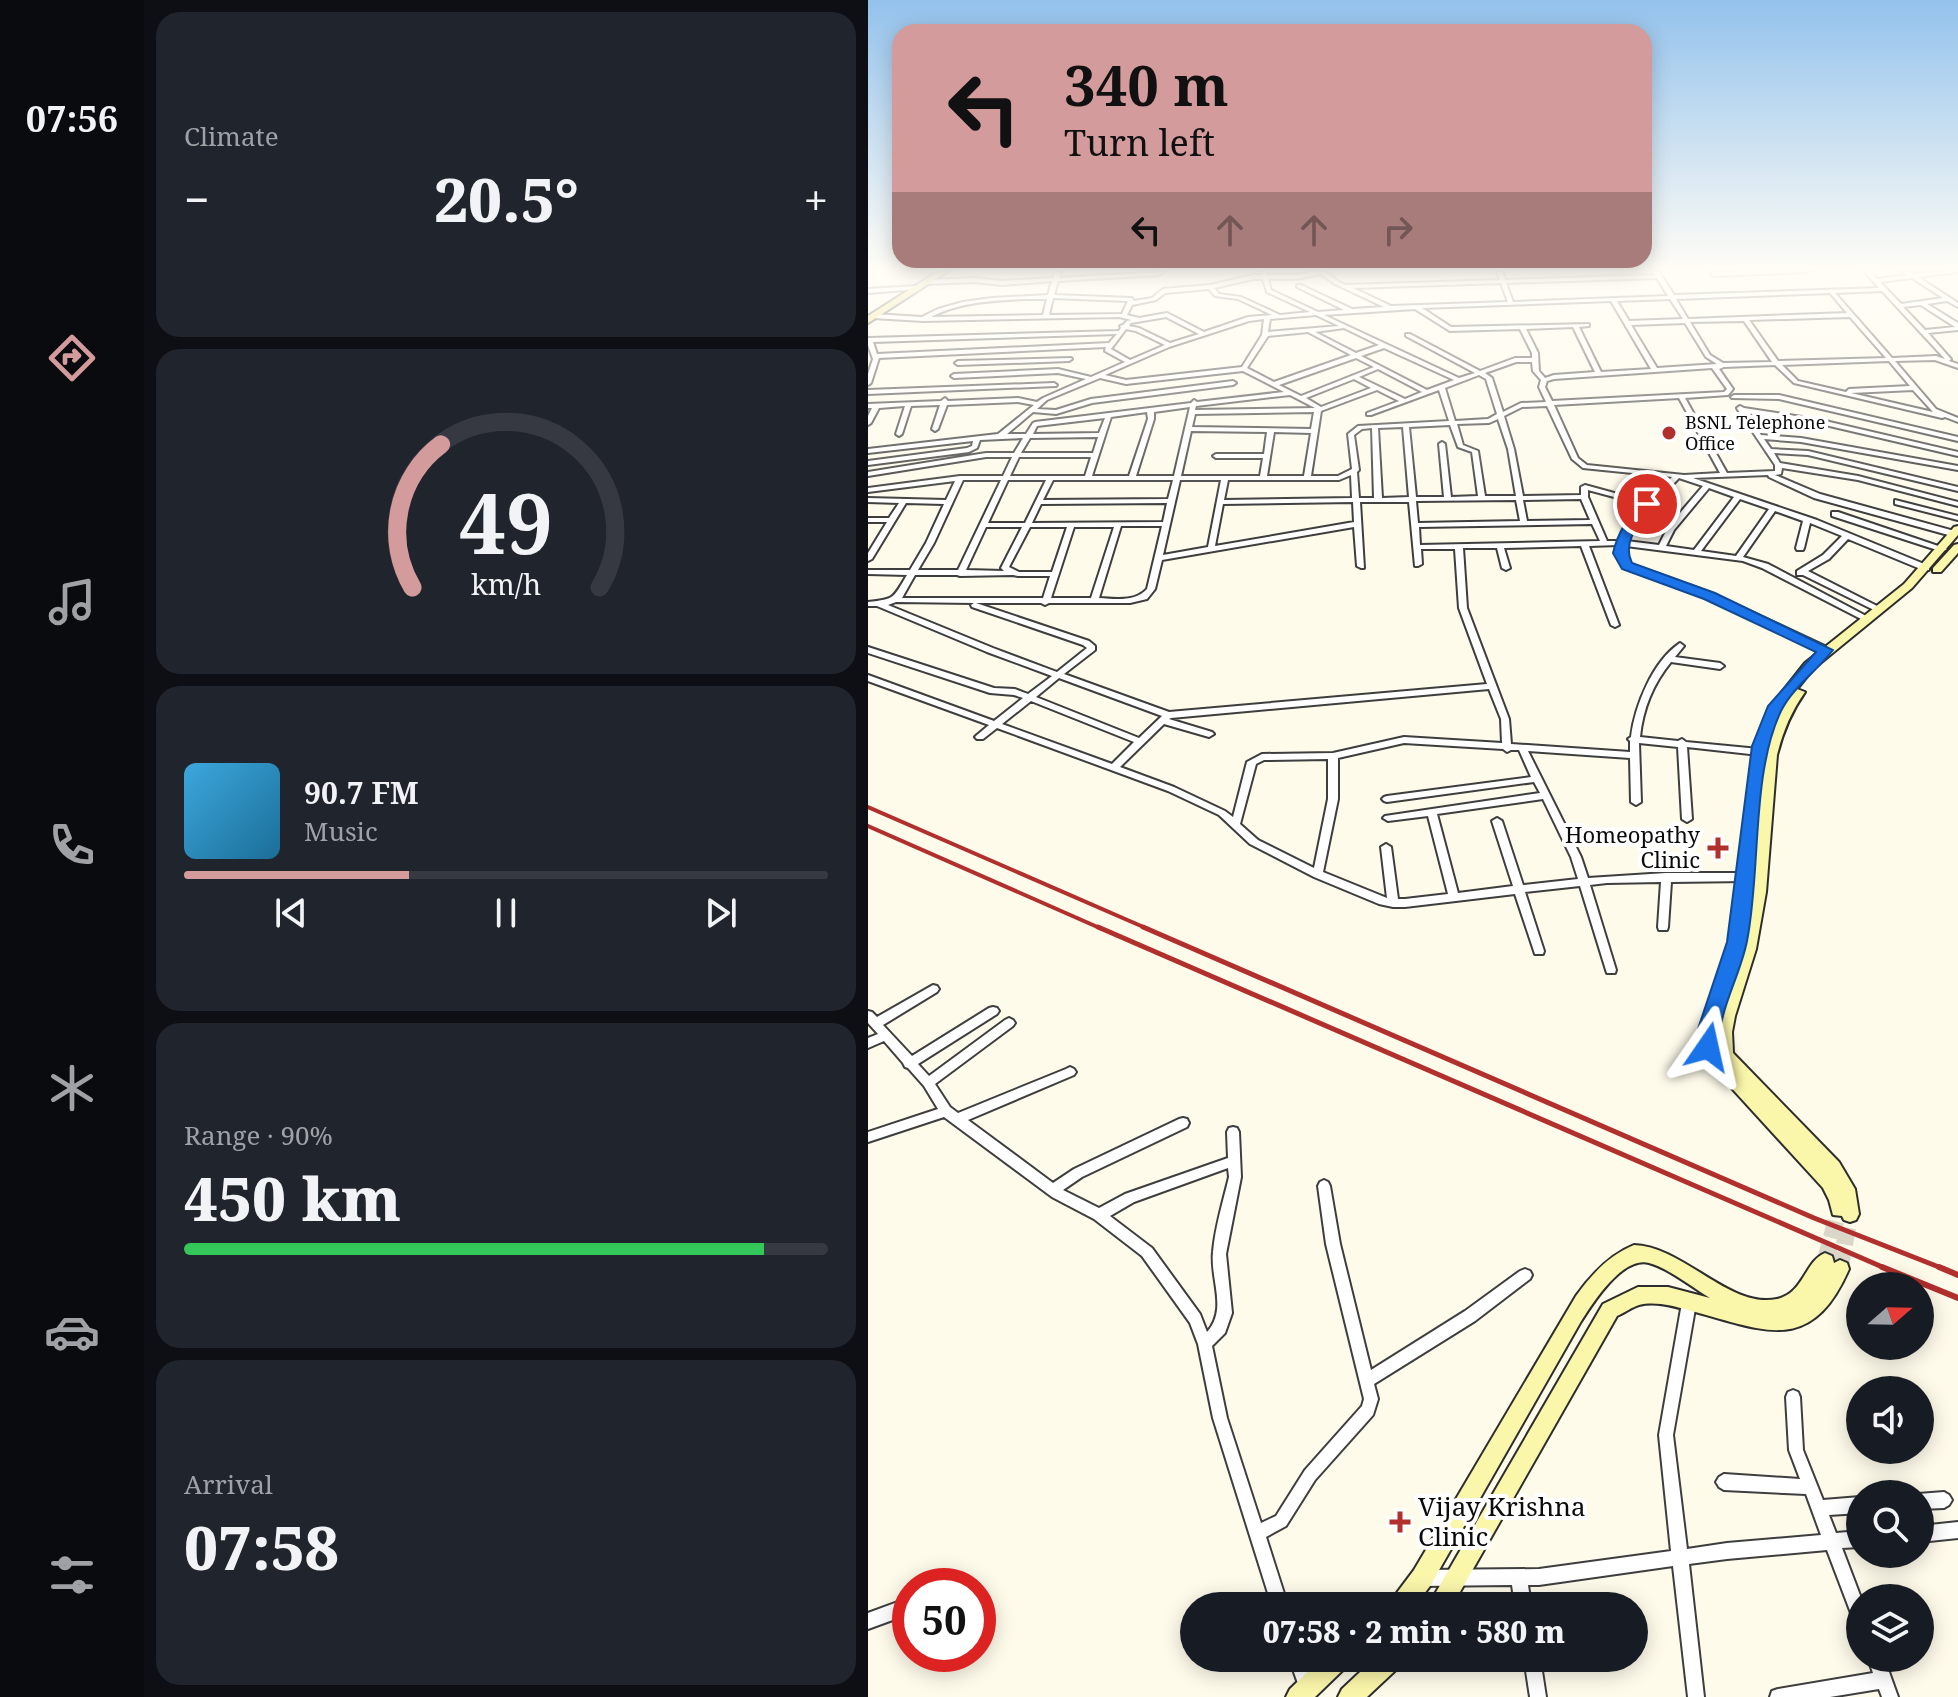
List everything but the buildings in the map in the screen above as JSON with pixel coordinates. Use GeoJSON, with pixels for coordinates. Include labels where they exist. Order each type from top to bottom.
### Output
{"type":"FeatureCollection","features":[{"type":"Feature","properties":{"kind":"main road"},"geometry":{"type":"LineString","coordinates":[[1953,540],[1915,591],[1826,661],[1788,706],[1776,737],[1770,771],[1761,878],[1748,956],[1721,1041],[1726,1056],[1833,1167],[1846,1189],[1844,1211],[1829,1182],[1717,1062],[1708,1047],[1708,1029],[1737,942],[1747,877],[1759,752],[1774,710],[1786,691],[1826,650],[1879,609],[1953,540]]}},
{"type":"Feature","properties":{"kind":"main road"},"geometry":{"type":"LineString","coordinates":[[1412,1592],[1551,1354],[1593,1288],[1609,1273],[1633,1255],[1648,1253],[1722,1297],[1765,1307],[1782,1306],[1808,1291],[1832,1265],[1823,1302],[1813,1311],[1786,1323],[1772,1323],[1643,1293],[1623,1298],[1610,1310],[1448,1592]]}},
{"type":"Feature","properties":{"kind":"main road"},"geometry":{"type":"LineString","coordinates":[[1302,1692],[1324,1672]]}},
{"type":"Feature","properties":{"kind":"main road"},"geometry":{"type":"LineString","coordinates":[[1350,1697],[1377,1672]]}},
{"type":"Feature","properties":{"kind":"street"},"geometry":{"type":"LineString","coordinates":[[868,383],[876,356],[873,349]]}},
{"type":"Feature","properties":{"kind":"street"},"geometry":{"type":"LineString","coordinates":[[876,356],[1021,349]]}},
{"type":"Feature","properties":{"kind":"street"},"geometry":{"type":"LineString","coordinates":[[1109,349],[1109,353],[1130,362]]}},
{"type":"Feature","properties":{"kind":"street"},"geometry":{"type":"LineString","coordinates":[[1000,436],[1035,407],[1160,349]]}},
{"type":"Feature","properties":{"kind":"street"},"geometry":{"type":"LineString","coordinates":[[1244,369],[1256,349]]}},
{"type":"Feature","properties":{"kind":"street"},"geometry":{"type":"LineString","coordinates":[[1345,349],[1428,393]]}},
{"type":"Feature","properties":{"kind":"street"},"geometry":{"type":"LineString","coordinates":[[1275,384],[1373,349]]}},
{"type":"Feature","properties":{"kind":"street"},"geometry":{"type":"LineString","coordinates":[[1390,349],[1460,381]]}},
{"type":"Feature","properties":{"kind":"street"},"geometry":{"type":"LineString","coordinates":[[1436,349],[1483,373],[1502,414],[1524,524]]}},
{"type":"Feature","properties":{"kind":"street"},"geometry":{"type":"LineString","coordinates":[[1531,349],[1536,371],[1544,380]]}},
{"type":"Feature","properties":{"kind":"street"},"geometry":{"type":"LineString","coordinates":[[1587,349],[1598,372]]}},
{"type":"Feature","properties":{"kind":"street"},"geometry":{"type":"LineString","coordinates":[[1642,349],[1654,369]]}},
{"type":"Feature","properties":{"kind":"street"},"geometry":{"type":"LineString","coordinates":[[1704,349],[1720,365]]}},
{"type":"Feature","properties":{"kind":"street"},"geometry":{"type":"LineString","coordinates":[[1766,349],[1792,380],[1958,420]]}},
{"type":"Feature","properties":{"kind":"street"},"geometry":{"type":"LineString","coordinates":[[1881,349],[1942,416]]}},
{"type":"Feature","properties":{"kind":"street"},"geometry":{"type":"LineString","coordinates":[[935,429],[962,352]]}},
{"type":"Feature","properties":{"kind":"street"},"geometry":{"type":"LineString","coordinates":[[958,363],[1069,359]]}},
{"type":"Feature","properties":{"kind":"street"},"geometry":{"type":"LineString","coordinates":[[1369,414],[1519,359],[1535,360]]}},
{"type":"Feature","properties":{"kind":"street"},"geometry":{"type":"LineString","coordinates":[[1544,380],[1598,372],[1720,365],[1889,359],[1954,361]]}},
{"type":"Feature","properties":{"kind":"street"},"geometry":{"type":"LineString","coordinates":[[1720,365],[1716,370],[1778,465],[1779,473],[1771,476]]}},
{"type":"Feature","properties":{"kind":"street"},"geometry":{"type":"LineString","coordinates":[[1301,398],[1379,367]]}},
{"type":"Feature","properties":{"kind":"street"},"geometry":{"type":"LineString","coordinates":[[954,376],[1058,371],[1126,382],[1244,369],[1315,405],[1318,410],[1307,478]]}},
{"type":"Feature","properties":{"kind":"street"},"geometry":{"type":"LineString","coordinates":[[1166,377],[1173,405]]}},
{"type":"Feature","properties":{"kind":"street"},"geometry":{"type":"LineString","coordinates":[[1354,377],[1405,401]]}},
{"type":"Feature","properties":{"kind":"street"},"geometry":{"type":"LineString","coordinates":[[1544,380],[1542,387],[1575,459],[1585,467],[1679,476],[1724,473],[1771,476],[1817,496],[1953,540]]}},
{"type":"Feature","properties":{"kind":"street"},"geometry":{"type":"LineString","coordinates":[[868,423],[872,406],[1018,400],[1056,412],[1079,404],[1233,383]]}},
{"type":"Feature","properties":{"kind":"street"},"geometry":{"type":"LineString","coordinates":[[868,392],[1054,385]]}},
{"type":"Feature","properties":{"kind":"street"},"geometry":{"type":"LineString","coordinates":[[1076,388],[1079,404]]}},
{"type":"Feature","properties":{"kind":"street"},"geometry":{"type":"LineString","coordinates":[[1193,412],[1318,410],[1376,388]]}},
{"type":"Feature","properties":{"kind":"street"},"geometry":{"type":"LineString","coordinates":[[1442,388],[1460,446],[1475,451],[1482,498]]}},
{"type":"Feature","properties":{"kind":"street"},"geometry":{"type":"LineString","coordinates":[[1832,391],[1915,388]]}},
{"type":"Feature","properties":{"kind":"street"},"geometry":{"type":"LineString","coordinates":[[960,574],[1032,427],[1047,420],[1291,393]]}},
{"type":"Feature","properties":{"kind":"street"},"geometry":{"type":"LineString","coordinates":[[1361,566],[1351,432],[1360,427],[1493,421],[1514,406],[1732,395],[1779,397],[1958,439]]}},
{"type":"Feature","properties":{"kind":"street"},"geometry":{"type":"LineString","coordinates":[[1681,396],[1724,473]]}},
{"type":"Feature","properties":{"kind":"street"},"geometry":{"type":"LineString","coordinates":[[868,604],[896,600],[1045,603],[1144,597],[1151,589],[1159,558],[1194,402]]}},
{"type":"Feature","properties":{"kind":"street"},"geometry":{"type":"LineString","coordinates":[[899,434],[909,404]]}},
{"type":"Feature","properties":{"kind":"street"},"geometry":{"type":"LineString","coordinates":[[1132,478],[1151,419],[1150,409]]}},
{"type":"Feature","properties":{"kind":"street"},"geometry":{"type":"LineString","coordinates":[[1741,410],[1812,421],[1958,454]]}},
{"type":"Feature","properties":{"kind":"street"},"geometry":{"type":"LineString","coordinates":[[1088,478],[1109,414]]}},
{"type":"Feature","properties":{"kind":"street"},"geometry":{"type":"LineString","coordinates":[[1406,425],[1418,564]]}},
{"type":"Feature","properties":{"kind":"street"},"geometry":{"type":"LineString","coordinates":[[1375,426],[1378,499]]}},
{"type":"Feature","properties":{"kind":"street"},"geometry":{"type":"LineString","coordinates":[[1190,429],[1313,431]]}},
{"type":"Feature","properties":{"kind":"street"},"geometry":{"type":"LineString","coordinates":[[1263,478],[1271,430]]}},
{"type":"Feature","properties":{"kind":"street"},"geometry":{"type":"LineString","coordinates":[[868,451],[1000,436],[1103,435]]}},
{"type":"Feature","properties":{"kind":"street"},"geometry":{"type":"LineString","coordinates":[[1760,437],[1801,440],[1958,468]]}},
{"type":"Feature","properties":{"kind":"street"},"geometry":{"type":"LineString","coordinates":[[868,463],[969,450],[975,447],[977,439]]}},
{"type":"Feature","properties":{"kind":"street"},"geometry":{"type":"LineString","coordinates":[[1442,444],[1448,498]]}},
{"type":"Feature","properties":{"kind":"street"},"geometry":{"type":"LineString","coordinates":[[1769,451],[1808,453],[1958,489]]}},
{"type":"Feature","properties":{"kind":"street"},"geometry":{"type":"LineString","coordinates":[[868,474],[986,455],[1095,455]]}},
{"type":"Feature","properties":{"kind":"street"},"geometry":{"type":"LineString","coordinates":[[1216,456],[1266,456]]}},
{"type":"Feature","properties":{"kind":"street"},"geometry":{"type":"LineString","coordinates":[[1778,465],[1858,478],[1958,504]]}},
{"type":"Feature","properties":{"kind":"street"},"geometry":{"type":"LineString","coordinates":[[868,490],[960,478],[1339,478],[1354,473]]}},
{"type":"Feature","properties":{"kind":"street"},"geometry":{"type":"LineString","coordinates":[[1679,476],[1774,507],[1926,568]]}},
{"type":"Feature","properties":{"kind":"street"},"geometry":{"type":"LineString","coordinates":[[1679,476],[1631,523],[1620,553],[1630,569],[1703,593],[1826,650]]}},
{"type":"Feature","properties":{"kind":"street"},"geometry":{"type":"LineString","coordinates":[[896,600],[960,478]]}},
{"type":"Feature","properties":{"kind":"street"},"geometry":{"type":"LineString","coordinates":[[1013,573],[1005,564],[1051,478]]}},
{"type":"Feature","properties":{"kind":"street"},"geometry":{"type":"LineString","coordinates":[[1211,549],[1225,478]]}},
{"type":"Feature","properties":{"kind":"street"},"geometry":{"type":"LineString","coordinates":[[1661,548],[1671,529],[1708,485]]}},
{"type":"Feature","properties":{"kind":"street"},"geometry":{"type":"LineString","coordinates":[[1605,544],[1583,489],[1588,487],[1647,504]]}},
{"type":"Feature","properties":{"kind":"street"},"geometry":{"type":"LineString","coordinates":[[1696,553],[1739,495]]}},
{"type":"Feature","properties":{"kind":"street"},"geometry":{"type":"LineString","coordinates":[[1221,502],[1584,497]]}},
{"type":"Feature","properties":{"kind":"street"},"geometry":{"type":"LineString","coordinates":[[868,500],[949,502]]}},
{"type":"Feature","properties":{"kind":"street"},"geometry":{"type":"LineString","coordinates":[[868,559],[904,500]]}},
{"type":"Feature","properties":{"kind":"street"},"geometry":{"type":"LineString","coordinates":[[1038,502],[1170,501]]}},
{"type":"Feature","properties":{"kind":"street"},"geometry":{"type":"LineString","coordinates":[[1898,502],[1958,518]]}},
{"type":"Feature","properties":{"kind":"street"},"geometry":{"type":"LineString","coordinates":[[1738,559],[1774,507]]}},
{"type":"Feature","properties":{"kind":"street"},"geometry":{"type":"LineString","coordinates":[[1835,514],[1953,540]]}},
{"type":"Feature","properties":{"kind":"street"},"geometry":{"type":"LineString","coordinates":[[868,520],[891,520]]}},
{"type":"Feature","properties":{"kind":"street"},"geometry":{"type":"LineString","coordinates":[[1800,548],[1807,520]]}},
{"type":"Feature","properties":{"kind":"street"},"geometry":{"type":"LineString","coordinates":[[1415,525],[1595,522]]}},
{"type":"Feature","properties":{"kind":"street"},"geometry":{"type":"LineString","coordinates":[[984,525],[1165,524]]}},
{"type":"Feature","properties":{"kind":"street"},"geometry":{"type":"LineString","coordinates":[[1159,558],[1358,524]]}},
{"type":"Feature","properties":{"kind":"street"},"geometry":{"type":"LineString","coordinates":[[1505,524],[1506,568]]}},
{"type":"Feature","properties":{"kind":"street"},"geometry":{"type":"LineString","coordinates":[[1045,603],[1071,525]]}},
{"type":"Feature","properties":{"kind":"street"},"geometry":{"type":"LineString","coordinates":[[1094,601],[1118,525]]}},
{"type":"Feature","properties":{"kind":"street"},"geometry":{"type":"LineString","coordinates":[[1787,578],[1804,572],[1826,557],[1846,536]]}},
{"type":"Feature","properties":{"kind":"street"},"geometry":{"type":"LineString","coordinates":[[1417,547],[1623,543],[1738,559],[1761,564],[1865,619]]}},
{"type":"Feature","properties":{"kind":"street"},"geometry":{"type":"LineString","coordinates":[[1584,544],[1615,625]]}},
{"type":"Feature","properties":{"kind":"street"},"geometry":{"type":"LineString","coordinates":[[1459,547],[1463,608],[1505,719],[1507,749]]}},
{"type":"Feature","properties":{"kind":"street"},"geometry":{"type":"LineString","coordinates":[[868,572],[1054,574]]}},
{"type":"Feature","properties":{"kind":"street"},"geometry":{"type":"LineString","coordinates":[[1804,572],[1879,609]]}},
{"type":"Feature","properties":{"kind":"street"},"geometry":{"type":"LineString","coordinates":[[966,602],[1091,645],[1088,652],[980,737]]}},
{"type":"Feature","properties":{"kind":"street"},"geometry":{"type":"LineString","coordinates":[[881,603],[990,650],[1209,734]]}},
{"type":"Feature","properties":{"kind":"street"},"geometry":{"type":"LineString","coordinates":[[1636,802],[1633,739],[1638,706],[1680,646]]}},
{"type":"Feature","properties":{"kind":"street"},"geometry":{"type":"LineString","coordinates":[[868,650],[993,691],[1029,697],[1139,741]]}},
{"type":"Feature","properties":{"kind":"street"},"geometry":{"type":"LineString","coordinates":[[1668,659],[1720,666]]}},
{"type":"Feature","properties":{"kind":"street"},"geometry":{"type":"LineString","coordinates":[[868,678],[1114,767],[1217,811],[1254,842],[1318,874],[1393,903],[1584,881],[1747,877]]}},
{"type":"Feature","properties":{"kind":"street"},"geometry":{"type":"LineString","coordinates":[[1114,767],[1165,718],[1493,686]]}},
{"type":"Feature","properties":{"kind":"street"},"geometry":{"type":"LineString","coordinates":[[1633,739],[1759,752]]}},
{"type":"Feature","properties":{"kind":"street"},"geometry":{"type":"LineString","coordinates":[[1235,826],[1255,758],[1333,756],[1404,740],[1634,755]]}},
{"type":"Feature","properties":{"kind":"street"},"geometry":{"type":"LineString","coordinates":[[1682,742],[1687,819]]}},
{"type":"Feature","properties":{"kind":"street"},"geometry":{"type":"LineString","coordinates":[[1523,750],[1573,849],[1611,970]]}},
{"type":"Feature","properties":{"kind":"street"},"geometry":{"type":"LineString","coordinates":[[1318,874],[1333,799],[1333,756]]}},
{"type":"Feature","properties":{"kind":"street"},"geometry":{"type":"LineString","coordinates":[[1387,799],[1537,779]]}},
{"type":"Feature","properties":{"kind":"street"},"geometry":{"type":"LineString","coordinates":[[1388,818],[1544,796]]}},
{"type":"Feature","properties":{"kind":"street"},"geometry":{"type":"LineString","coordinates":[[1432,812],[1454,897]]}},
{"type":"Feature","properties":{"kind":"street"},"geometry":{"type":"LineString","coordinates":[[1497,821],[1539,951]]}},
{"type":"Feature","properties":{"kind":"street"},"geometry":{"type":"LineString","coordinates":[[1386,847],[1393,903]]}},
{"type":"Feature","properties":{"kind":"street"},"geometry":{"type":"LineString","coordinates":[[1663,927],[1666,877]]}},
{"type":"Feature","properties":{"kind":"street"},"geometry":{"type":"LineString","coordinates":[[933,989],[871,1020],[928,1083],[952,1115],[1053,1190],[1099,1215],[1147,1252],[1195,1319],[1205,1344],[1220,1418],[1276,1592]]}},
{"type":"Feature","properties":{"kind":"street"},"geometry":{"type":"LineString","coordinates":[[909,1064],[993,1011]]}},
{"type":"Feature","properties":{"kind":"street"},"geometry":{"type":"LineString","coordinates":[[928,1083],[1009,1023]]}},
{"type":"Feature","properties":{"kind":"street"},"geometry":{"type":"LineString","coordinates":[[868,1043],[884,1036]]}},
{"type":"Feature","properties":{"kind":"street"},"geometry":{"type":"LineString","coordinates":[[868,1137],[952,1115],[1070,1072]]}},
{"type":"Feature","properties":{"kind":"street"},"geometry":{"type":"LineString","coordinates":[[1053,1190],[1078,1173],[1183,1123]]}},
{"type":"Feature","properties":{"kind":"street"},"geometry":{"type":"LineString","coordinates":[[1205,1344],[1224,1320],[1219,1254],[1234,1186],[1233,1132]]}},
{"type":"Feature","properties":{"kind":"street"},"geometry":{"type":"LineString","coordinates":[[1099,1215],[1130,1198],[1234,1161]]}},
{"type":"Feature","properties":{"kind":"street"},"geometry":{"type":"LineString","coordinates":[[1258,1533],[1281,1521],[1310,1475],[1368,1410],[1371,1399],[1336,1258],[1324,1186]]}},
{"type":"Feature","properties":{"kind":"street"},"geometry":{"type":"LineString","coordinates":[[1368,1380],[1470,1316],[1525,1275]]}},
{"type":"Feature","properties":{"kind":"street"},"geometry":{"type":"LineString","coordinates":[[1689,1303],[1666,1435],[1696,1697]]}},
{"type":"Feature","properties":{"kind":"street"},"geometry":{"type":"LineString","coordinates":[[1793,1397],[1796,1450],[1849,1584]]}},
{"type":"Feature","properties":{"kind":"street"},"geometry":{"type":"LineString","coordinates":[[1724,1482],[1809,1487]]}},
{"type":"Feature","properties":{"kind":"street"},"geometry":{"type":"LineString","coordinates":[[1934,1500],[1944,1500]]}},
{"type":"Feature","properties":{"kind":"street"},"geometry":{"type":"LineString","coordinates":[[1818,1508],[1846,1506]]}},
{"type":"Feature","properties":{"kind":"street"},"geometry":{"type":"LineString","coordinates":[[1934,1533],[1958,1530]]}},
{"type":"Feature","properties":{"kind":"street"},"geometry":{"type":"LineString","coordinates":[[1422,1578],[1519,1577],[1846,1541]]}},
{"type":"Feature","properties":{"kind":"street"},"geometry":{"type":"LineString","coordinates":[[1519,1577],[1521,1592]]}},
{"type":"Feature","properties":{"kind":"street"},"geometry":{"type":"LineString","coordinates":[[868,1621],[892,1612]]}},
{"type":"Feature","properties":{"kind":"street"},"geometry":{"type":"LineString","coordinates":[[1299,1672],[1302,1692]]}},
{"type":"Feature","properties":{"kind":"street"},"geometry":{"type":"LineString","coordinates":[[1534,1672],[1538,1697]]}},
{"type":"Feature","properties":{"kind":"street"},"geometry":{"type":"LineString","coordinates":[[1778,1697],[1887,1689]]}},
{"type":"Feature","properties":{"kind":"tunnel"},"geometry":{"type":"LineString","coordinates":[[1825,1262],[1839,1209]]}},
{"type":"Feature","properties":{"kind":"tunnel"},"geometry":{"type":"LineString","coordinates":[[1840,1269],[1850,1214]]}},
{"type":"Feature","properties":{"kind":"railway"},"geometry":{"type":"LineString","coordinates":[[868,807],[1148,929]]}},
{"type":"Feature","properties":{"kind":"railway"},"geometry":{"type":"LineString","coordinates":[[868,826],[1102,929]]}},
{"type":"Feature","properties":{"kind":"railway"},"geometry":{"type":"LineString","coordinates":[[1098,927],[1887,1269]]}},
{"type":"Feature","properties":{"kind":"railway"},"geometry":{"type":"LineString","coordinates":[[1143,927],[1814,1218],[1940,1268]]}},
{"type":"Feature","properties":{"kind":"railway"},"geometry":{"type":"LineString","coordinates":[[1882,1267],[1958,1298]]}},
{"type":"Feature","properties":{"kind":"railway"},"geometry":{"type":"LineString","coordinates":[[1940,1268],[1958,1275]]}},
{"type":"Feature","properties":{"kind":"place","name":"BSNL Telephone Office"},"geometry":{"type":"Point","coordinates":[1669,433]}},
{"type":"Feature","properties":{"kind":"place","name":"Homeopathy Clinic"},"geometry":{"type":"Point","coordinates":[1718,848]}},
{"type":"Feature","properties":{"kind":"place","name":"Vijay Krishna Clinic"},"geometry":{"type":"Point","coordinates":[1400,1522]}},
{"type":"Feature","properties":{"kind":"route"},"geometry":{"type":"LineString","coordinates":[[1647,504],[1631,523],[1620,553],[1630,569],[1649,572],[1710,596],[1826,650],[1786,691],[1774,710],[1760,746],[1737,942],[1729,974],[1708,1029],[1708,1047]]}}]}
